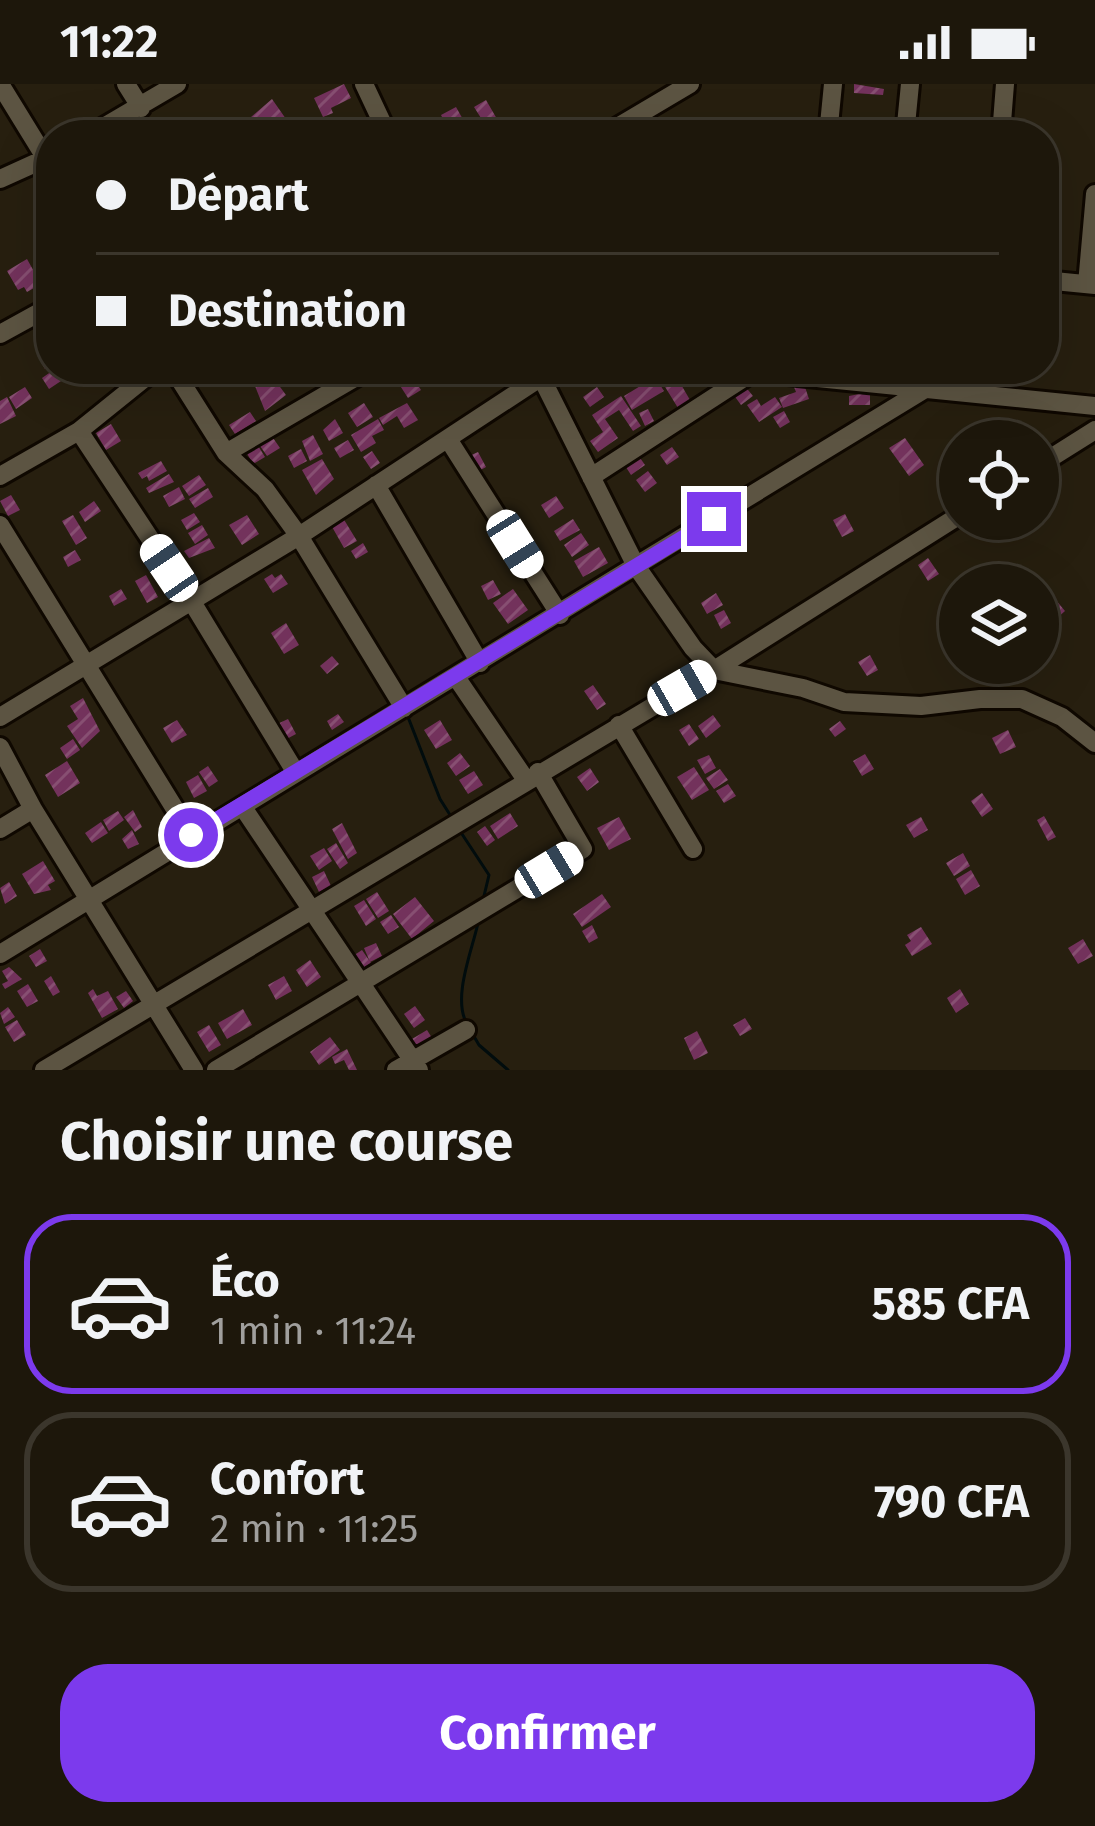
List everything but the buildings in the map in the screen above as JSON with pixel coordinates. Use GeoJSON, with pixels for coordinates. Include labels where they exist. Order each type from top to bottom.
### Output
{"type":"FeatureCollection","features":[{"type":"Feature","properties":{"kind":"street"},"geometry":{"type":"LineString","coordinates":[[0,84],[36,141]]}},
{"type":"Feature","properties":{"kind":"street"},"geometry":{"type":"LineString","coordinates":[[127,84],[141,108]]}},
{"type":"Feature","properties":{"kind":"street"},"geometry":{"type":"LineString","coordinates":[[118,120],[177,84]]}},
{"type":"Feature","properties":{"kind":"street"},"geometry":{"type":"LineString","coordinates":[[364,84],[381,120]]}},
{"type":"Feature","properties":{"kind":"street"},"geometry":{"type":"LineString","coordinates":[[629,120],[690,84]]}},
{"type":"Feature","properties":{"kind":"street"},"geometry":{"type":"LineString","coordinates":[[829,120],[833,84]]}},
{"type":"Feature","properties":{"kind":"street"},"geometry":{"type":"LineString","coordinates":[[906,120],[910,84]]}},
{"type":"Feature","properties":{"kind":"street"},"geometry":{"type":"LineString","coordinates":[[1001,120],[1005,84]]}},
{"type":"Feature","properties":{"kind":"street"},"geometry":{"type":"LineString","coordinates":[[0,179],[36,166]]}},
{"type":"Feature","properties":{"kind":"street"},"geometry":{"type":"LineString","coordinates":[[1059,282],[1091,285],[1095,194]]}},
{"type":"Feature","properties":{"kind":"street"},"geometry":{"type":"LineString","coordinates":[[0,334],[36,314]]}},
{"type":"Feature","properties":{"kind":"street"},"geometry":{"type":"LineString","coordinates":[[0,476],[79,431],[137,384]]}},
{"type":"Feature","properties":{"kind":"street"},"geometry":{"type":"LineString","coordinates":[[182,384],[226,453],[266,489],[404,708]]}},
{"type":"Feature","properties":{"kind":"street"},"geometry":{"type":"LineString","coordinates":[[226,453],[344,384]]}},
{"type":"Feature","properties":{"kind":"street"},"geometry":{"type":"LineString","coordinates":[[0,717],[298,536],[528,384]]}},
{"type":"Feature","properties":{"kind":"street"},"geometry":{"type":"LineString","coordinates":[[550,384],[636,566],[693,648],[714,670],[844,702],[921,706],[1022,700],[1061,717],[1095,743]]}},
{"type":"Feature","properties":{"kind":"street"},"geometry":{"type":"LineString","coordinates":[[591,477],[734,384]]}},
{"type":"Feature","properties":{"kind":"street"},"geometry":{"type":"LineString","coordinates":[[875,384],[1095,406]]}},
{"type":"Feature","properties":{"kind":"street"},"geometry":{"type":"LineString","coordinates":[[0,953],[560,615],[930,384]]}},
{"type":"Feature","properties":{"kind":"street"},"geometry":{"type":"LineString","coordinates":[[1059,453],[1095,430]]}},
{"type":"Feature","properties":{"kind":"street"},"geometry":{"type":"LineString","coordinates":[[79,431],[192,602],[296,773]]}},
{"type":"Feature","properties":{"kind":"street"},"geometry":{"type":"LineString","coordinates":[[448,439],[560,615]]}},
{"type":"Feature","properties":{"kind":"street"},"geometry":{"type":"LineString","coordinates":[[376,485],[480,663]]}},
{"type":"Feature","properties":{"kind":"street"},"geometry":{"type":"LineString","coordinates":[[0,525],[191,835]]}},
{"type":"Feature","properties":{"kind":"street"},"geometry":{"type":"LineString","coordinates":[[44,1070],[714,670],[939,528]]}},
{"type":"Feature","properties":{"kind":"street"},"geometry":{"type":"LineString","coordinates":[[216,1070],[583,849],[456,677]]}},
{"type":"Feature","properties":{"kind":"street"},"geometry":{"type":"LineString","coordinates":[[620,725],[693,849]]}},
{"type":"Feature","properties":{"kind":"street"},"geometry":{"type":"LineString","coordinates":[[0,747],[33,809],[194,1070]]}},
{"type":"Feature","properties":{"kind":"street"},"geometry":{"type":"LineString","coordinates":[[242,806],[361,983],[409,1067],[466,1030]]}},
{"type":"Feature","properties":{"kind":"street"},"geometry":{"type":"LineString","coordinates":[[0,829],[33,809]]}},
{"type":"Feature","properties":{"kind":"waterway"},"geometry":{"type":"LineString","coordinates":[[408,717],[452,818]]}},
{"type":"Feature","properties":{"kind":"waterway"},"geometry":{"type":"LineString","coordinates":[[460,831],[489,875],[484,896]]}},
{"type":"Feature","properties":{"kind":"waterway"},"geometry":{"type":"LineString","coordinates":[[467,1024],[462,988],[478,923]]}},
{"type":"Feature","properties":{"kind":"waterway"},"geometry":{"type":"LineString","coordinates":[[472,1033],[508,1070]]}},
{"type":"Feature","properties":{"kind":"route"},"geometry":{"type":"LineString","coordinates":[[191,835],[714,519]]}}]}
